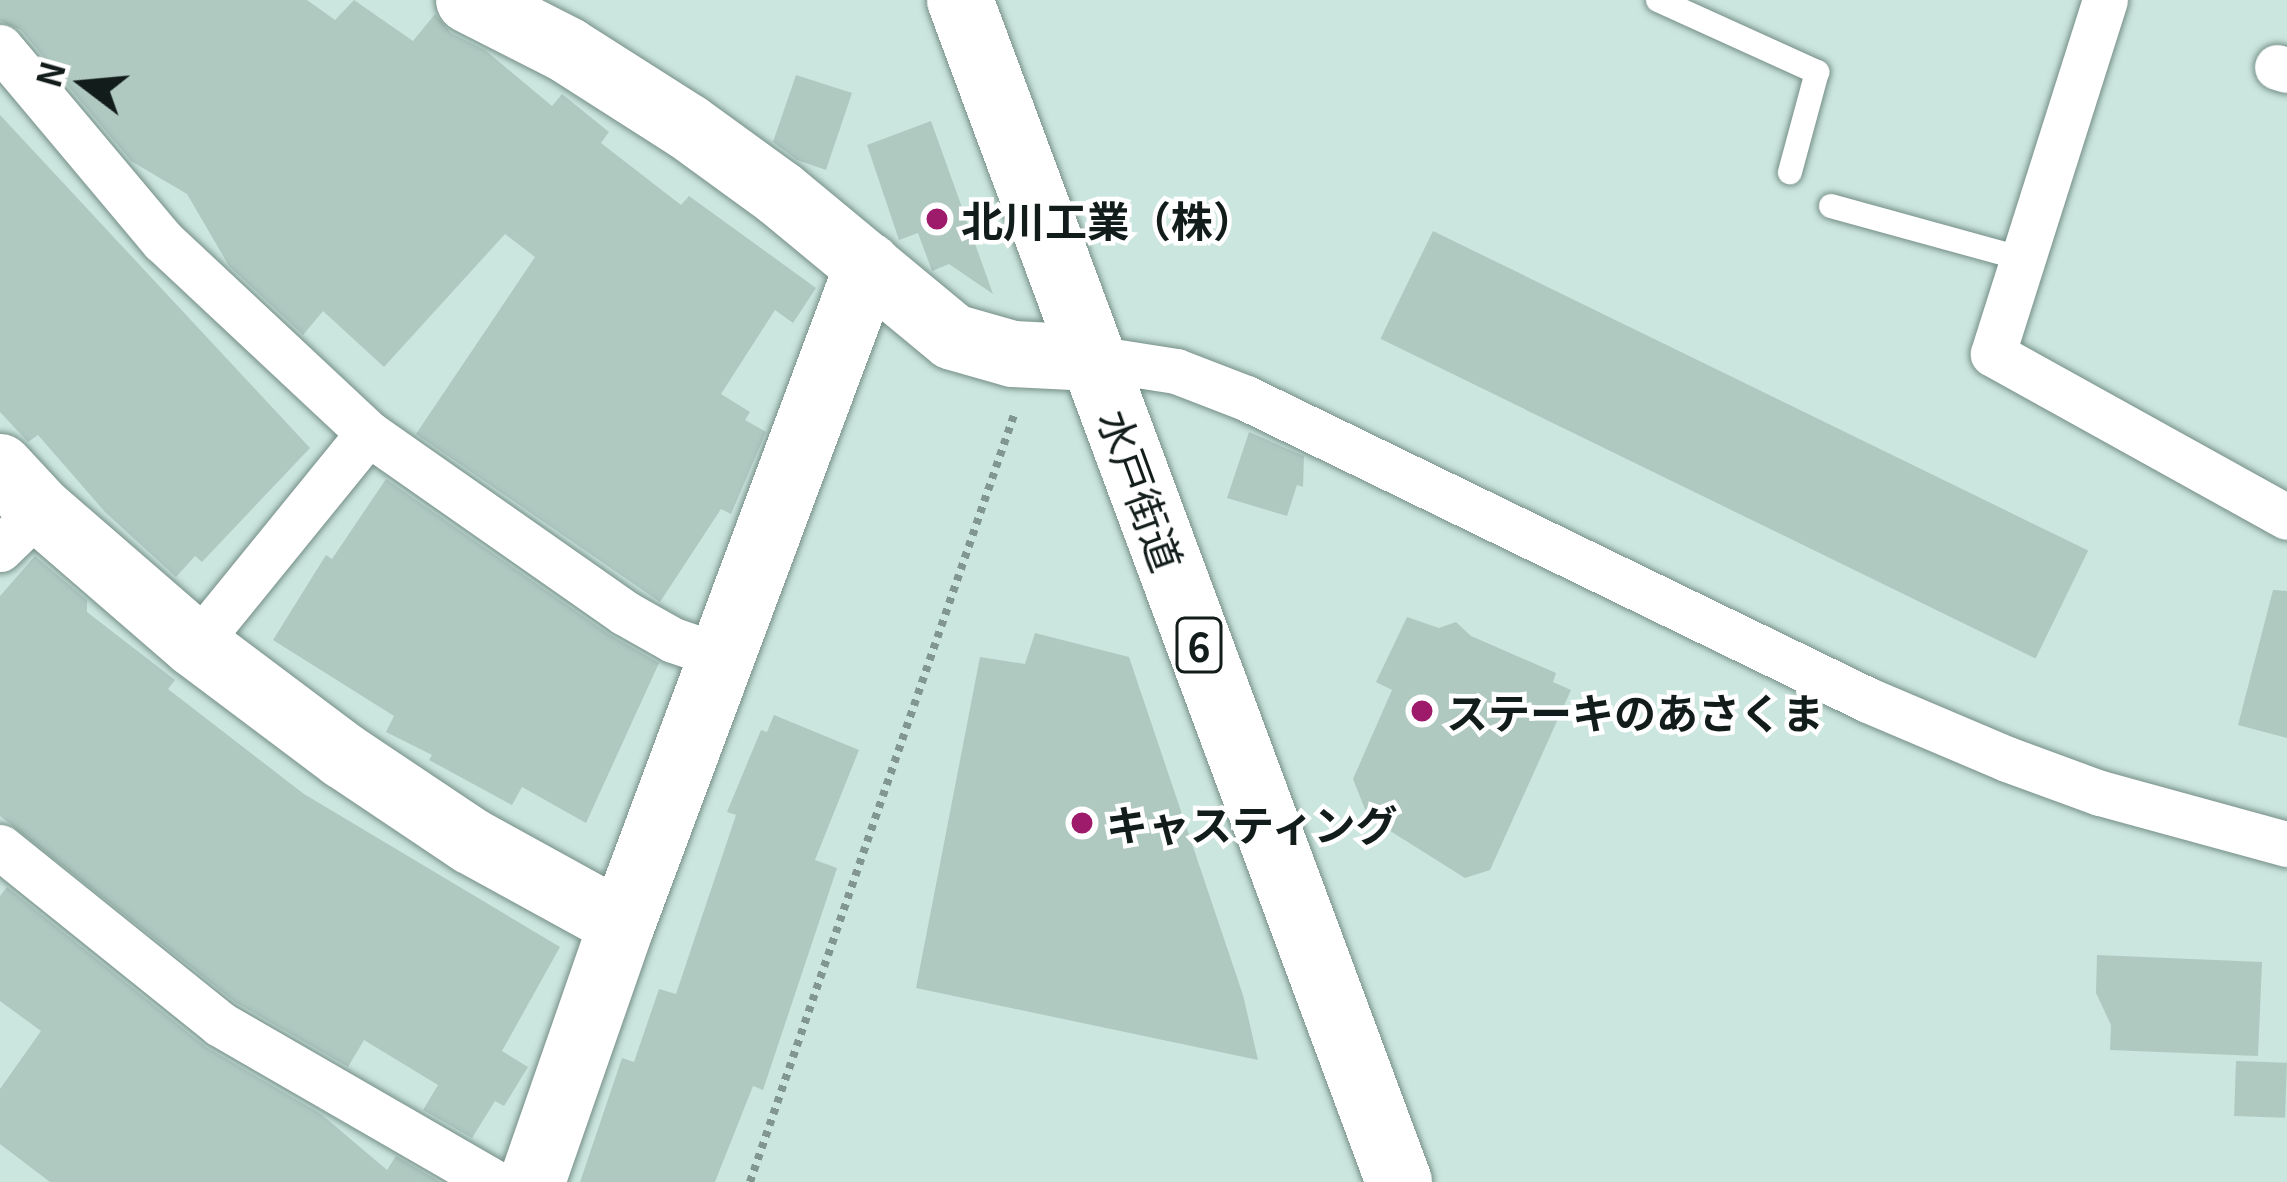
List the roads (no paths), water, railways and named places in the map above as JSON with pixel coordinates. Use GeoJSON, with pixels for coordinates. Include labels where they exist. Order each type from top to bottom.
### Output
{"type":"FeatureCollection","features":[{"type":"Feature","properties":{"kind":"main road"},"geometry":{"type":"LineString","coordinates":[[469,0],[567,50],[688,127],[868,265],[953,337],[1013,354],[1093,358]]}},
{"type":"Feature","properties":{"kind":"main road","name":"水戸街道"},"geometry":{"type":"LineString","coordinates":[[960,0],[1399,1182]]}},
{"type":"Feature","properties":{"kind":"main road"},"geometry":{"type":"LineString","coordinates":[[532,1182],[720,656],[868,265]]}},
{"type":"Feature","properties":{"kind":"main road"},"geometry":{"type":"LineString","coordinates":[[13,508],[344,756],[471,841],[622,925]]}},
{"type":"Feature","properties":{"kind":"street"},"geometry":{"type":"LineString","coordinates":[[2105,0],[1993,354],[2287,517]]}},
{"type":"Feature","properties":{"kind":"street"},"geometry":{"type":"LineString","coordinates":[[0,47],[163,241],[368,433],[625,613],[673,640],[720,656]]}},
{"type":"Feature","properties":{"kind":"street"},"geometry":{"type":"LineString","coordinates":[[1093,358],[1177,371],[1246,398],[1868,700],[2007,758],[2118,799],[2287,844]]}},
{"type":"Feature","properties":{"kind":"street"},"geometry":{"type":"LineString","coordinates":[[196,645],[368,433]]}},
{"type":"Feature","properties":{"kind":"street"},"geometry":{"type":"LineString","coordinates":[[0,847],[220,1024],[494,1182]]}},
{"type":"Feature","properties":{"kind":"lane"},"geometry":{"type":"LineString","coordinates":[[1658,0],[1817,72],[1790,172]]}},
{"type":"Feature","properties":{"kind":"lane"},"geometry":{"type":"LineString","coordinates":[[1831,206],[2020,258]]}},
{"type":"Feature","properties":{"kind":"place","name":"北川工業（株）"},"geometry":{"type":"Point","coordinates":[937,219]}},
{"type":"Feature","properties":{"kind":"place","name":"ステーキのあさくま"},"geometry":{"type":"Point","coordinates":[1422,711]}},
{"type":"Feature","properties":{"kind":"place","name":"キャスティング"},"geometry":{"type":"Point","coordinates":[1082,823]}}]}
